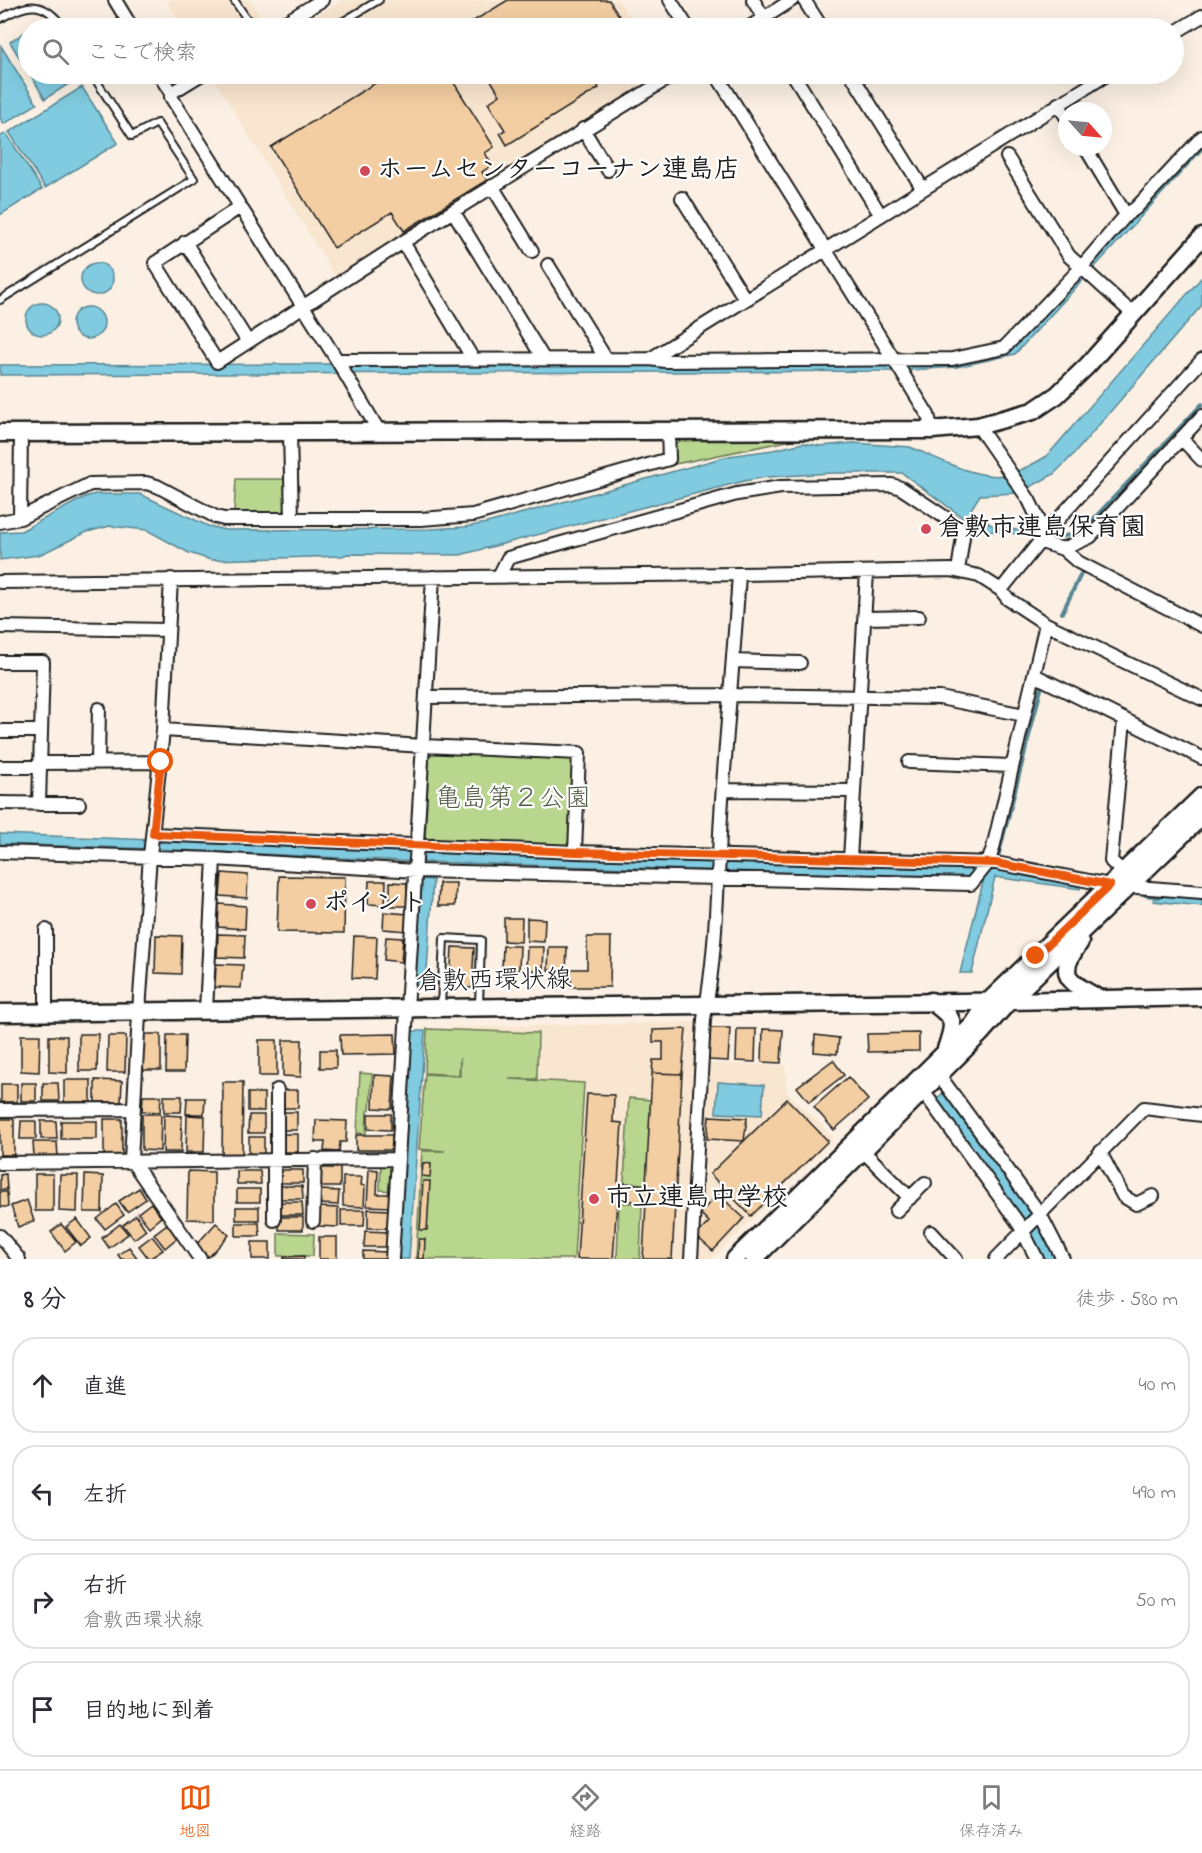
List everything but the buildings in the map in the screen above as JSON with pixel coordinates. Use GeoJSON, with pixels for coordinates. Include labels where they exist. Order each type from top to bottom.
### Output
{"type":"FeatureCollection","features":[{"type":"Feature","properties":{"kind":"street"},"geometry":{"type":"LineString","coordinates":[[115,0],[126,18]]}},
{"type":"Feature","properties":{"kind":"street"},"geometry":{"type":"LineString","coordinates":[[292,18],[322,0]]}},
{"type":"Feature","properties":{"kind":"street"},"geometry":{"type":"LineString","coordinates":[[669,0],[681,18]]}},
{"type":"Feature","properties":{"kind":"street"},"geometry":{"type":"LineString","coordinates":[[753,0],[762,18]]}},
{"type":"Feature","properties":{"kind":"street"},"geometry":{"type":"LineString","coordinates":[[769,18],[792,0]]}},
{"type":"Feature","properties":{"kind":"street"},"geometry":{"type":"LineString","coordinates":[[804,0],[816,18]]}},
{"type":"Feature","properties":{"kind":"street"},"geometry":{"type":"LineString","coordinates":[[1184,27],[1202,16]]}},
{"type":"Feature","properties":{"kind":"street"},"geometry":{"type":"LineString","coordinates":[[165,84],[171,97],[341,366],[380,433]]}},
{"type":"Feature","properties":{"kind":"street"},"geometry":{"type":"LineString","coordinates":[[171,93],[186,84]]}},
{"type":"Feature","properties":{"kind":"street"},"geometry":{"type":"LineString","coordinates":[[240,207],[155,262],[217,362],[302,305],[658,84]]}},
{"type":"Feature","properties":{"kind":"street"},"geometry":{"type":"LineString","coordinates":[[722,84],[927,415],[932,430]]}},
{"type":"Feature","properties":{"kind":"street"},"geometry":{"type":"LineString","coordinates":[[799,84],[880,214]]}},
{"type":"Feature","properties":{"kind":"street"},"geometry":{"type":"LineString","coordinates":[[856,84],[923,189]]}},
{"type":"Feature","properties":{"kind":"street"},"geometry":{"type":"LineString","coordinates":[[1062,102],[1092,84]]}},
{"type":"Feature","properties":{"kind":"street"},"geometry":{"type":"LineString","coordinates":[[650,359],[1058,105]]}},
{"type":"Feature","properties":{"kind":"street"},"geometry":{"type":"LineString","coordinates":[[583,129],[608,170]]}},
{"type":"Feature","properties":{"kind":"street"},"geometry":{"type":"LineString","coordinates":[[341,366],[543,358],[896,365],[952,359],[1004,348],[1085,269],[1126,215],[1136,208],[1202,137]]}},
{"type":"Feature","properties":{"kind":"street"},"geometry":{"type":"LineString","coordinates":[[1090,156],[1126,215]]}},
{"type":"Feature","properties":{"kind":"street"},"geometry":{"type":"LineString","coordinates":[[1007,157],[1070,256],[1133,314]]}},
{"type":"Feature","properties":{"kind":"street"},"geometry":{"type":"LineString","coordinates":[[492,186],[532,251]]}},
{"type":"Feature","properties":{"kind":"street"},"geometry":{"type":"LineString","coordinates":[[682,198],[745,299]]}},
{"type":"Feature","properties":{"kind":"street"},"geometry":{"type":"LineString","coordinates":[[453,212],[543,358]]}},
{"type":"Feature","properties":{"kind":"street"},"geometry":{"type":"LineString","coordinates":[[0,433],[932,430],[978,426],[1033,411],[1057,395],[1087,366],[1202,237]]}},
{"type":"Feature","properties":{"kind":"street"},"geometry":{"type":"LineString","coordinates":[[185,242],[248,342]]}},
{"type":"Feature","properties":{"kind":"street"},"geometry":{"type":"LineString","coordinates":[[403,242],[473,359]]}},
{"type":"Feature","properties":{"kind":"street"},"geometry":{"type":"LineString","coordinates":[[549,265],[606,359]]}},
{"type":"Feature","properties":{"kind":"street"},"geometry":{"type":"LineString","coordinates":[[1001,590],[1053,525],[1202,360]]}},
{"type":"Feature","properties":{"kind":"street"},"geometry":{"type":"LineString","coordinates":[[1063,549],[1090,537],[1202,416]]}},
{"type":"Feature","properties":{"kind":"street"},"geometry":{"type":"LineString","coordinates":[[978,426],[1029,500],[1041,525],[1041,542]]}},
{"type":"Feature","properties":{"kind":"street"},"geometry":{"type":"LineString","coordinates":[[0,522],[20,518],[90,484],[146,483],[157,486],[224,519],[421,519],[473,515],[669,459],[668,431]]}},
{"type":"Feature","properties":{"kind":"street"},"geometry":{"type":"LineString","coordinates":[[290,432],[292,519]]}},
{"type":"Feature","properties":{"kind":"street"},"geometry":{"type":"LineString","coordinates":[[20,518],[21,433]]}},
{"type":"Feature","properties":{"kind":"street"},"geometry":{"type":"LineString","coordinates":[[1181,438],[1202,460]]}},
{"type":"Feature","properties":{"kind":"street"},"geometry":{"type":"LineString","coordinates":[[499,576],[508,558],[737,494],[781,487],[892,485],[901,488],[964,530],[958,571]]}},
{"type":"Feature","properties":{"kind":"street"},"geometry":{"type":"LineString","coordinates":[[1041,542],[1063,549],[1077,562],[1202,626]]}},
{"type":"Feature","properties":{"kind":"street"},"geometry":{"type":"LineString","coordinates":[[0,582],[958,571],[979,576],[1001,590],[1008,599],[1046,624],[1202,699]]}},
{"type":"Feature","properties":{"kind":"street"},"geometry":{"type":"LineString","coordinates":[[850,859],[867,572]]}},
{"type":"Feature","properties":{"kind":"street"},"geometry":{"type":"LineString","coordinates":[[691,1259],[704,1018],[710,989],[739,574]]}},
{"type":"Feature","properties":{"kind":"street"},"geometry":{"type":"LineString","coordinates":[[392,1259],[433,577]]}},
{"type":"Feature","properties":{"kind":"street"},"geometry":{"type":"LineString","coordinates":[[171,579],[164,730],[150,854],[131,1160],[200,1259]]}},
{"type":"Feature","properties":{"kind":"street"},"geometry":{"type":"LineString","coordinates":[[865,618],[919,617]]}},
{"type":"Feature","properties":{"kind":"street"},"geometry":{"type":"LineString","coordinates":[[0,852],[150,854],[417,868],[719,874],[971,884],[986,865],[1046,624]]}},
{"type":"Feature","properties":{"kind":"street"},"geometry":{"type":"LineString","coordinates":[[0,627],[168,630]]}},
{"type":"Feature","properties":{"kind":"street"},"geometry":{"type":"LineString","coordinates":[[733,661],[800,663]]}},
{"type":"Feature","properties":{"kind":"street"},"geometry":{"type":"LineString","coordinates":[[0,662],[43,662],[39,804]]}},
{"type":"Feature","properties":{"kind":"street"},"geometry":{"type":"LineString","coordinates":[[1034,675],[1202,758]]}},
{"type":"Feature","properties":{"kind":"street"},"geometry":{"type":"LineString","coordinates":[[426,698],[729,695],[940,698],[1024,715]]}},
{"type":"Feature","properties":{"kind":"street"},"geometry":{"type":"LineString","coordinates":[[98,761],[99,709]]}},
{"type":"Feature","properties":{"kind":"street"},"geometry":{"type":"LineString","coordinates":[[1124,720],[1111,861],[1126,879],[1202,892]]}},
{"type":"Feature","properties":{"kind":"street"},"geometry":{"type":"LineString","coordinates":[[164,730],[579,753],[575,852]]}},
{"type":"Feature","properties":{"kind":"street"},"geometry":{"type":"LineString","coordinates":[[0,731],[40,731]]}},
{"type":"Feature","properties":{"kind":"street"},"geometry":{"type":"LineString","coordinates":[[0,767],[98,761],[161,762]]}},
{"type":"Feature","properties":{"kind":"street"},"geometry":{"type":"LineString","coordinates":[[909,762],[1011,766]]}},
{"type":"Feature","properties":{"kind":"street"},"geometry":{"type":"LineString","coordinates":[[723,790],[854,791]]}},
{"type":"Feature","properties":{"kind":"street"},"geometry":{"type":"LineString","coordinates":[[1098,998],[1073,984],[1066,966],[1071,956],[1126,879],[1202,796]]}},
{"type":"Feature","properties":{"kind":"street"},"geometry":{"type":"LineString","coordinates":[[0,804],[79,804]]}},
{"type":"Feature","properties":{"kind":"street"},"geometry":{"type":"LineString","coordinates":[[735,1259],[973,1025],[989,1001],[1110,885],[1126,879],[1202,816]]}},
{"type":"Feature","properties":{"kind":"street"},"geometry":{"type":"LineString","coordinates":[[153,835],[418,848],[850,859],[986,865],[996,863],[1110,885]]}},
{"type":"Feature","properties":{"kind":"street"},"geometry":{"type":"LineString","coordinates":[[206,1010],[214,859]]}},
{"type":"Feature","properties":{"kind":"street"},"geometry":{"type":"LineString","coordinates":[[754,1259],[981,1033],[1010,1000],[1101,915]]}},
{"type":"Feature","properties":{"kind":"street"},"geometry":{"type":"LineString","coordinates":[[46,930],[46,1012]]}},
{"type":"Feature","properties":{"kind":"street","name":"倉敷西環状線"},"geometry":{"type":"LineString","coordinates":[[0,1013],[1202,997]]}},
{"type":"Feature","properties":{"kind":"street"},"geometry":{"type":"LineString","coordinates":[[932,1001],[946,1013],[952,1022],[953,1028],[945,1052]]}},
{"type":"Feature","properties":{"kind":"street"},"geometry":{"type":"LineString","coordinates":[[939,1075],[1038,1216],[1063,1259]]}},
{"type":"Feature","properties":{"kind":"street"},"geometry":{"type":"LineString","coordinates":[[274,1220],[277,1090]]}},
{"type":"Feature","properties":{"kind":"street"},"geometry":{"type":"LineString","coordinates":[[923,1091],[1024,1229],[1036,1259]]}},
{"type":"Feature","properties":{"kind":"street"},"geometry":{"type":"LineString","coordinates":[[996,1259],[1144,1108],[1202,1115]]}},
{"type":"Feature","properties":{"kind":"street"},"geometry":{"type":"LineString","coordinates":[[0,1110],[134,1109]]}},
{"type":"Feature","properties":{"kind":"street"},"geometry":{"type":"LineString","coordinates":[[862,1150],[910,1198]]}},
{"type":"Feature","properties":{"kind":"street"},"geometry":{"type":"LineString","coordinates":[[1100,1152],[1123,1196],[1136,1204],[1153,1196]]}},
{"type":"Feature","properties":{"kind":"street"},"geometry":{"type":"LineString","coordinates":[[313,1221],[315,1159]]}},
{"type":"Feature","properties":{"kind":"street"},"geometry":{"type":"LineString","coordinates":[[0,1163],[398,1159]]}},
{"type":"Feature","properties":{"kind":"street"},"geometry":{"type":"LineString","coordinates":[[896,1211],[925,1184]]}},
{"type":"Feature","properties":{"kind":"street"},"geometry":{"type":"LineString","coordinates":[[931,1232],[956,1259]]}},
{"type":"Feature","properties":{"kind":"street"},"geometry":{"type":"LineString","coordinates":[[0,1236],[19,1259]]}},
{"type":"Feature","properties":{"kind":"lane"},"geometry":{"type":"LineString","coordinates":[[234,0],[246,18]]}},
{"type":"Feature","properties":{"kind":"lane"},"geometry":{"type":"LineString","coordinates":[[349,18],[379,0]]}},
{"type":"Feature","properties":{"kind":"lane"},"geometry":{"type":"LineString","coordinates":[[0,19],[24,5],[41,7],[51,12],[56,18]]}},
{"type":"Feature","properties":{"kind":"lane"},"geometry":{"type":"LineString","coordinates":[[0,300],[194,179],[157,123],[132,136],[98,84]]}},
{"type":"Feature","properties":{"kind":"lane"},"geometry":{"type":"LineString","coordinates":[[441,1008],[444,938],[481,939],[478,1007]]}},
{"type":"Feature","properties":{"kind":"shaded area"},"geometry":{"type":"Polygon","coordinates":[[[166,0],[250,0],[262,18],[177,18],[166,0]]]}},
{"type":"Feature","properties":{"kind":"shaded area"},"geometry":{"type":"Polygon","coordinates":[[[342,0],[618,0],[630,18],[312,18],[342,0]]]}},
{"type":"Feature","properties":{"kind":"shaded area"},"geometry":{"type":"Polygon","coordinates":[[[217,84],[646,84],[335,276],[217,84]]]}},
{"type":"Feature","properties":{"kind":"shaded area","name":"市立連島中学校"},"geometry":{"type":"Polygon","coordinates":[[[699,1022],[697,1063],[786,1065],[786,1091],[834,1138],[712,1259],[410,1259],[427,1028],[699,1022]]]}},
{"type":"Feature","properties":{"kind":"green space"},"geometry":{"type":"Polygon","coordinates":[[[807,437],[675,464],[675,444],[681,438],[807,437]]]}},
{"type":"Feature","properties":{"kind":"green space"},"geometry":{"type":"Polygon","coordinates":[[[236,479],[287,479],[287,506],[282,513],[234,512],[236,479]]]}},
{"type":"Feature","properties":{"kind":"green space","name":"亀島第２公園"},"geometry":{"type":"Polygon","coordinates":[[[433,752],[572,756],[576,759],[570,843],[566,847],[432,841],[425,838],[429,758],[433,752]]]}},
{"type":"Feature","properties":{"kind":"green space"},"geometry":{"type":"Polygon","coordinates":[[[427,1029],[538,1033],[537,1079],[509,1079],[584,1083],[574,1259],[416,1259],[422,1151],[445,1151],[419,1149],[425,1074],[460,1076],[460,1058],[459,1075],[425,1073],[427,1029]]]}},
{"type":"Feature","properties":{"kind":"green space"},"geometry":{"type":"Polygon","coordinates":[[[360,1073],[372,1074],[366,1134],[357,1133],[360,1073]]]}},
{"type":"Feature","properties":{"kind":"green space"},"geometry":{"type":"Polygon","coordinates":[[[629,1098],[651,1100],[647,1184],[625,1183],[624,1180],[629,1098]]]}},
{"type":"Feature","properties":{"kind":"green space"},"geometry":{"type":"Polygon","coordinates":[[[381,1164],[394,1164],[393,1191],[380,1190],[381,1164]]]}},
{"type":"Feature","properties":{"kind":"green space"},"geometry":{"type":"Polygon","coordinates":[[[619,1203],[642,1203],[640,1259],[617,1259],[619,1203]]]}},
{"type":"Feature","properties":{"kind":"green space"},"geometry":{"type":"Polygon","coordinates":[[[278,1233],[314,1234],[313,1256],[278,1256],[278,1233]]]}},
{"type":"Feature","properties":{"kind":"water"},"geometry":{"type":"Polygon","coordinates":[[[18,37],[18,55],[10,42],[18,37]]]}},
{"type":"Feature","properties":{"kind":"water"},"geometry":{"type":"Polygon","coordinates":[[[1,46],[18,73],[18,84],[25,84],[37,104],[4,124],[0,118],[1,46]]]}},
{"type":"Feature","properties":{"kind":"water"},"geometry":{"type":"Polygon","coordinates":[[[36,84],[69,84],[45,99],[36,84]]]}},
{"type":"Feature","properties":{"kind":"water"},"geometry":{"type":"Polygon","coordinates":[[[82,87],[118,143],[45,188],[9,132],[82,87]]]}},
{"type":"Feature","properties":{"kind":"water"},"geometry":{"type":"Polygon","coordinates":[[[6,133],[42,189],[0,215],[0,137],[6,133]]]}},
{"type":"Feature","properties":{"kind":"water"},"geometry":{"type":"Polygon","coordinates":[[[1202,140],[1202,150],[1015,354],[957,367],[896,371],[0,375],[0,365],[334,364],[1000,353],[1202,140]]]}},
{"type":"Feature","properties":{"kind":"water"},"geometry":{"type":"Polygon","coordinates":[[[97,263],[108,268],[113,279],[108,290],[97,295],[86,290],[81,279],[86,268],[97,263]]]}},
{"type":"Feature","properties":{"kind":"water"},"geometry":{"type":"Polygon","coordinates":[[[1202,277],[1202,305],[1074,454],[1054,474],[1030,487],[1016,493],[980,495],[971,509],[973,513],[993,526],[1028,532],[1027,535],[980,530],[902,473],[832,473],[767,477],[744,481],[460,555],[347,554],[211,560],[189,553],[147,530],[110,526],[87,532],[39,555],[0,560],[0,532],[21,531],[95,494],[140,494],[208,526],[225,530],[430,529],[487,523],[729,456],[803,443],[821,446],[853,443],[910,447],[969,471],[993,476],[1010,474],[1047,456],[1202,277]]]}},
{"type":"Feature","properties":{"kind":"water"},"geometry":{"type":"Polygon","coordinates":[[[42,303],[53,308],[58,319],[53,330],[42,335],[31,330],[26,319],[31,308],[42,303]]]}},
{"type":"Feature","properties":{"kind":"water"},"geometry":{"type":"Polygon","coordinates":[[[88,307],[99,312],[104,323],[99,334],[88,339],[77,334],[72,323],[77,312],[88,307]]]}},
{"type":"Feature","properties":{"kind":"water"},"geometry":{"type":"Polygon","coordinates":[[[0,834],[423,852],[999,867],[1005,872],[1080,884],[1080,889],[995,877],[972,973],[960,973],[984,878],[423,862],[0,844],[0,834]]]}},
{"type":"Feature","properties":{"kind":"water"},"geometry":{"type":"Polygon","coordinates":[[[420,879],[433,880],[426,986],[412,985],[420,879]]]}},
{"type":"Feature","properties":{"kind":"water"},"geometry":{"type":"Polygon","coordinates":[[[1155,893],[1202,898],[1202,906],[1153,901],[1155,893]]]}},
{"type":"Feature","properties":{"kind":"water"},"geometry":{"type":"Polygon","coordinates":[[[412,1031],[425,1031],[409,1259],[398,1259],[412,1031]]]}},
{"type":"Feature","properties":{"kind":"water"},"geometry":{"type":"Polygon","coordinates":[[[718,1082],[764,1085],[762,1115],[716,1113],[718,1082]]]}},
{"type":"Feature","properties":{"kind":"water"},"geometry":{"type":"Polygon","coordinates":[[[943,1093],[1032,1213],[1056,1259],[1043,1259],[1023,1220],[936,1099],[943,1093]]]}},
{"type":"Feature","properties":{"kind":"waterway"},"geometry":{"type":"LineString","coordinates":[[1053,538],[1075,534],[1083,530],[1202,404]]}},
{"type":"Feature","properties":{"kind":"waterway"},"geometry":{"type":"LineString","coordinates":[[1062,613],[1083,570]]}},
{"type":"Feature","properties":{"kind":"waterway"},"geometry":{"type":"LineString","coordinates":[[1168,602],[1202,619]]}},
{"type":"Feature","properties":{"kind":"waterway"},"geometry":{"type":"LineString","coordinates":[[998,857],[1042,685]]}},
{"type":"Feature","properties":{"kind":"waterway"},"geometry":{"type":"LineString","coordinates":[[1145,895],[1159,897]]}},
{"type":"Feature","properties":{"kind":"place","name":"ホームセンターコーナン連島店"},"geometry":{"type":"Point","coordinates":[365,171]}},
{"type":"Feature","properties":{"kind":"place","name":"倉敷市連島保育園"},"geometry":{"type":"Point","coordinates":[926,529]}},
{"type":"Feature","properties":{"kind":"place","name":"ポイント"},"geometry":{"type":"Point","coordinates":[311,904]}},
{"type":"Feature","properties":{"kind":"place","name":"市立連島中学校"},"geometry":{"type":"Point","coordinates":[594,1199]}},
{"type":"Feature","properties":{"kind":"route"},"geometry":{"type":"LineString","coordinates":[[161,762],[153,834],[575,852],[996,863],[1110,885],[1036,956]]}}]}
